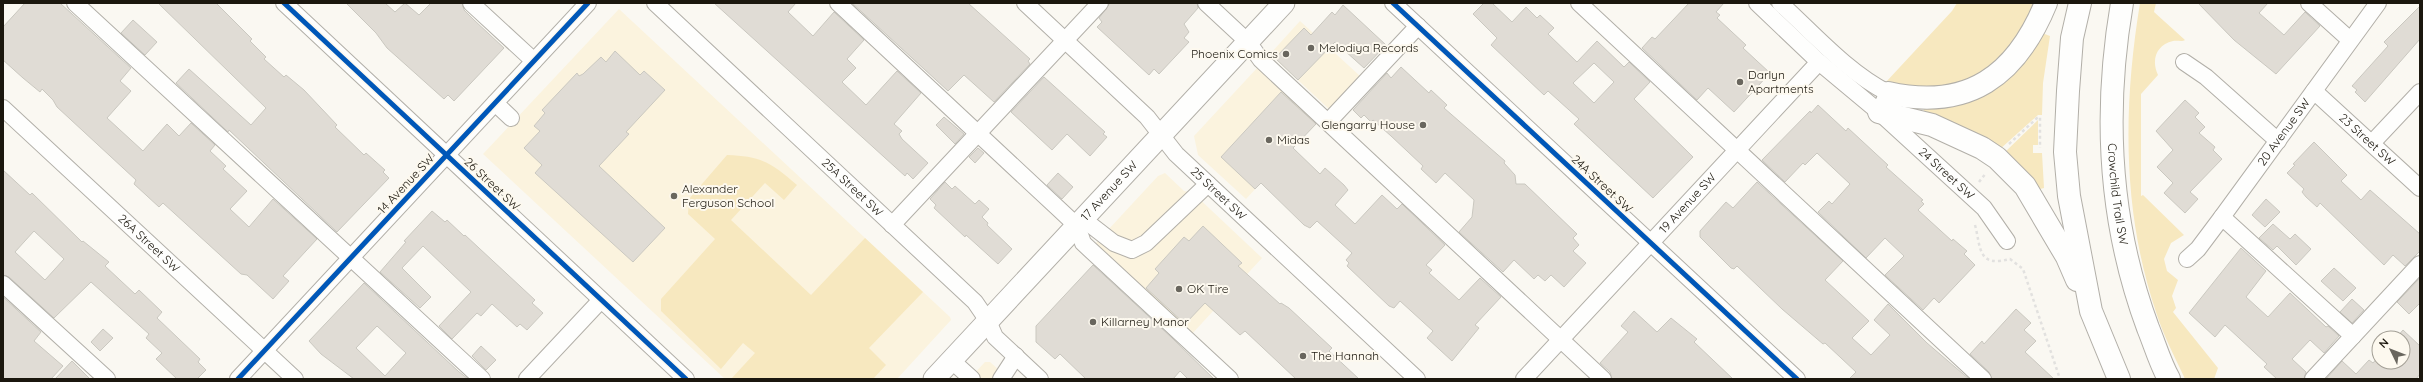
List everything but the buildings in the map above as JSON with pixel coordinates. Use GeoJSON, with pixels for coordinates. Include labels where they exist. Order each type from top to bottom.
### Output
{"type":"FeatureCollection","features":[{"type":"Feature","properties":{"kind":"highway"},"geometry":{"type":"LineString","coordinates":[[1883,102],[1942,98],[1969,91],[1992,79],[2010,65],[2023,48],[2036,28],[2046,3]]}},
{"type":"Feature","properties":{"kind":"highway"},"geometry":{"type":"LineString","coordinates":[[2080,3],[2072,38],[2065,152],[2069,196],[2091,311]]}},
{"type":"Feature","properties":{"kind":"highway","name":"Crowchild Trail SW"},"geometry":{"type":"LineString","coordinates":[[2122,3],[2112,98],[2112,167],[2123,246],[2140,306],[2169,379]]}},
{"type":"Feature","properties":{"kind":"highway"},"geometry":{"type":"LineString","coordinates":[[1883,102],[1982,148],[2011,170],[2025,186],[2067,257],[2119,379]]}},
{"type":"Feature","properties":{"kind":"main road","name":"17 Avenue SW"},"geometry":{"type":"LineString","coordinates":[[934,379],[1284,3]]}},
{"type":"Feature","properties":{"kind":"street"},"geometry":{"type":"LineString","coordinates":[[75,3],[482,379]]}},
{"type":"Feature","properties":{"kind":"street","name":"26 Street SW"},"geometry":{"type":"LineString","coordinates":[[284,3],[686,379]]}},
{"type":"Feature","properties":{"kind":"street"},"geometry":{"type":"LineString","coordinates":[[471,3],[534,61]]}},
{"type":"Feature","properties":{"kind":"street","name":"14 Avenue SW"},"geometry":{"type":"LineString","coordinates":[[238,379],[588,3]]}},
{"type":"Feature","properties":{"kind":"street","name":"25A Street SW"},"geometry":{"type":"LineString","coordinates":[[655,3],[975,302],[988,321],[995,337],[1040,379]]}},
{"type":"Feature","properties":{"kind":"street"},"geometry":{"type":"LineString","coordinates":[[838,3],[978,134],[1080,223],[1114,243],[1132,250],[1146,243],[1208,184]]}},
{"type":"Feature","properties":{"kind":"street","name":"25 Street SW"},"geometry":{"type":"LineString","coordinates":[[1025,3],[1147,117],[1176,154],[1418,379]]}},
{"type":"Feature","properties":{"kind":"street"},"geometry":{"type":"LineString","coordinates":[[892,224],[1100,3]]}},
{"type":"Feature","properties":{"kind":"street"},"geometry":{"type":"LineString","coordinates":[[1206,3],[1248,42],[1261,60],[1603,379]]}},
{"type":"Feature","properties":{"kind":"street","name":"24A Street SW"},"geometry":{"type":"LineString","coordinates":[[1393,3],[1797,379]]}},
{"type":"Feature","properties":{"kind":"street"},"geometry":{"type":"LineString","coordinates":[[1579,3],[1983,379]]}},
{"type":"Feature","properties":{"kind":"street","name":"24 Street SW"},"geometry":{"type":"LineString","coordinates":[[1757,3],[1819,62],[1883,102]]}},
{"type":"Feature","properties":{"kind":"street","name":"24 Street SW"},"geometry":{"type":"LineString","coordinates":[[1780,3],[1850,67],[1872,85],[1883,102],[1984,208],[2007,241]]}},
{"type":"Feature","properties":{"kind":"street"},"geometry":{"type":"LineString","coordinates":[[2309,3],[2350,40]]}},
{"type":"Feature","properties":{"kind":"street","name":"20 Avenue SW"},"geometry":{"type":"LineString","coordinates":[[2187,259],[2198,249],[2222,217],[2378,3]]}},
{"type":"Feature","properties":{"kind":"street"},"geometry":{"type":"LineString","coordinates":[[1328,122],[1418,26]]}},
{"type":"Feature","properties":{"kind":"street","name":"19 Avenue SW"},"geometry":{"type":"LineString","coordinates":[[1524,379],[1819,62]]}},
{"type":"Feature","properties":{"kind":"street"},"geometry":{"type":"LineString","coordinates":[[2184,62],[2206,76],[2278,141]]}},
{"type":"Feature","properties":{"kind":"street","name":"23 Street SW"},"geometry":{"type":"LineString","coordinates":[[2314,91],[2420,188]]}},
{"type":"Feature","properties":{"kind":"street"},"geometry":{"type":"LineString","coordinates":[[2372,143],[2420,92]]}},
{"type":"Feature","properties":{"kind":"street"},"geometry":{"type":"LineString","coordinates":[[495,103],[511,118]]}},
{"type":"Feature","properties":{"kind":"street","name":"26A Street SW"},"geometry":{"type":"LineString","coordinates":[[3,108],[295,379]]}},
{"type":"Feature","properties":{"kind":"street"},"geometry":{"type":"LineString","coordinates":[[2222,217],[2353,336]]}},
{"type":"Feature","properties":{"kind":"street"},"geometry":{"type":"LineString","coordinates":[[1080,223],[1083,243],[1230,379]]}},
{"type":"Feature","properties":{"kind":"street"},"geometry":{"type":"LineString","coordinates":[[2313,379],[2420,264]]}},
{"type":"Feature","properties":{"kind":"street"},"geometry":{"type":"LineString","coordinates":[[3,284],[107,379]]}},
{"type":"Feature","properties":{"kind":"street"},"geometry":{"type":"LineString","coordinates":[[527,379],[601,300]]}},
{"type":"Feature","properties":{"kind":"street"},"geometry":{"type":"LineString","coordinates":[[1001,379],[1016,356]]}},
{"type":"Feature","properties":{"kind":"street"},"geometry":{"type":"LineString","coordinates":[[951,360],[972,379]]}},
{"type":"Feature","properties":{"kind":"path"},"geometry":{"type":"LineString","coordinates":[[2007,147],[2040,117],[2040,148]]}},
{"type":"Feature","properties":{"kind":"path"},"geometry":{"type":"LineString","coordinates":[[1975,187],[1987,170]]}},
{"type":"Feature","properties":{"kind":"path"},"geometry":{"type":"LineString","coordinates":[[1974,222],[1979,250],[1983,256],[2001,262],[2010,259],[2023,269],[2060,379]]}},
{"type":"Feature","properties":{"kind":"shaded area"},"geometry":{"type":"Polygon","coordinates":[[[1957,3],[2037,3],[2003,56],[1973,78],[1937,89],[1889,84],[1886,82],[1952,11],[1957,3]]]}},
{"type":"Feature","properties":{"kind":"shaded area"},"geometry":{"type":"Polygon","coordinates":[[[2140,3],[2156,3],[2154,12],[2185,40],[2173,41],[2162,46],[2156,54],[2155,59],[2158,75],[2141,94],[2141,196],[2143,195],[2184,235],[2171,243],[2164,259],[2167,271],[2178,280],[2172,296],[2176,308],[2173,312],[2218,368],[2214,379],[2185,379],[2159,321],[2145,274],[2137,236],[2129,159],[2129,120],[2134,42],[2140,3]]]}},
{"type":"Feature","properties":{"kind":"shaded area","name":"Alexander Ferguson School"},"geometry":{"type":"Polygon","coordinates":[[[619,9],[950,317],[951,320],[897,379],[725,379],[483,154],[619,9]]]}},
{"type":"Feature","properties":{"kind":"shaded area"},"geometry":{"type":"Polygon","coordinates":[[[1300,21],[1360,76],[1329,109],[1270,54],[1300,21]]]}},
{"type":"Feature","properties":{"kind":"shaded area"},"geometry":{"type":"Polygon","coordinates":[[[2042,33],[2050,36],[2043,83],[2042,115],[2038,115],[1999,150],[1923,116],[1924,108],[1938,107],[2042,33]]]}},
{"type":"Feature","properties":{"kind":"shaded area"},"geometry":{"type":"Polygon","coordinates":[[[1258,67],[1317,122],[1246,199],[1198,155],[1194,136],[1258,67]]]}},
{"type":"Feature","properties":{"kind":"shaded area"},"geometry":{"type":"Polygon","coordinates":[[[2038,120],[2038,145],[2033,145],[2033,153],[2042,153],[2044,188],[2036,190],[2004,153],[2038,120]]]}},
{"type":"Feature","properties":{"kind":"shaded area"},"geometry":{"type":"Polygon","coordinates":[[[727,155],[749,157],[765,162],[780,171],[797,185],[784,200],[765,183],[731,220],[811,295],[865,238],[923,292],[869,348],[886,365],[873,379],[731,379],[755,353],[743,343],[721,369],[661,311],[661,299],[715,239],[688,214],[689,199],[727,155]]]}},
{"type":"Feature","properties":{"kind":"shaded area"},"geometry":{"type":"Polygon","coordinates":[[[1165,173],[1184,191],[1193,193],[1262,258],[1191,335],[1095,244],[1158,176],[1165,173]]]}},
{"type":"Feature","properties":{"kind":"shaded area"},"geometry":{"type":"Polygon","coordinates":[[[985,362],[990,362],[1009,379],[969,379],[985,362]]]}},
{"type":"Feature","properties":{"kind":"cycle path"},"geometry":{"type":"LineString","coordinates":[[284,3],[686,379]]}},
{"type":"Feature","properties":{"kind":"cycle path"},"geometry":{"type":"LineString","coordinates":[[238,379],[588,3]]}},
{"type":"Feature","properties":{"kind":"cycle path"},"geometry":{"type":"LineString","coordinates":[[1393,3],[1797,379]]}},
{"type":"Feature","properties":{"kind":"place","name":"Melodiya Records"},"geometry":{"type":"Point","coordinates":[1311,48]}},
{"type":"Feature","properties":{"kind":"place","name":"Phoenix Comics"},"geometry":{"type":"Point","coordinates":[1286,54]}},
{"type":"Feature","properties":{"kind":"place","name":"Darlyn Apartments"},"geometry":{"type":"Point","coordinates":[1740,82]}},
{"type":"Feature","properties":{"kind":"place","name":"Glengarry House"},"geometry":{"type":"Point","coordinates":[1423,125]}},
{"type":"Feature","properties":{"kind":"place","name":"Midas"},"geometry":{"type":"Point","coordinates":[1269,140]}},
{"type":"Feature","properties":{"kind":"place","name":"Alexander Ferguson School"},"geometry":{"type":"Point","coordinates":[674,196]}},
{"type":"Feature","properties":{"kind":"place","name":"OK Tire"},"geometry":{"type":"Point","coordinates":[1179,289]}},
{"type":"Feature","properties":{"kind":"place","name":"Killarney Manor"},"geometry":{"type":"Point","coordinates":[1093,322]}},
{"type":"Feature","properties":{"kind":"place","name":"The Hannah"},"geometry":{"type":"Point","coordinates":[1303,356]}}]}
